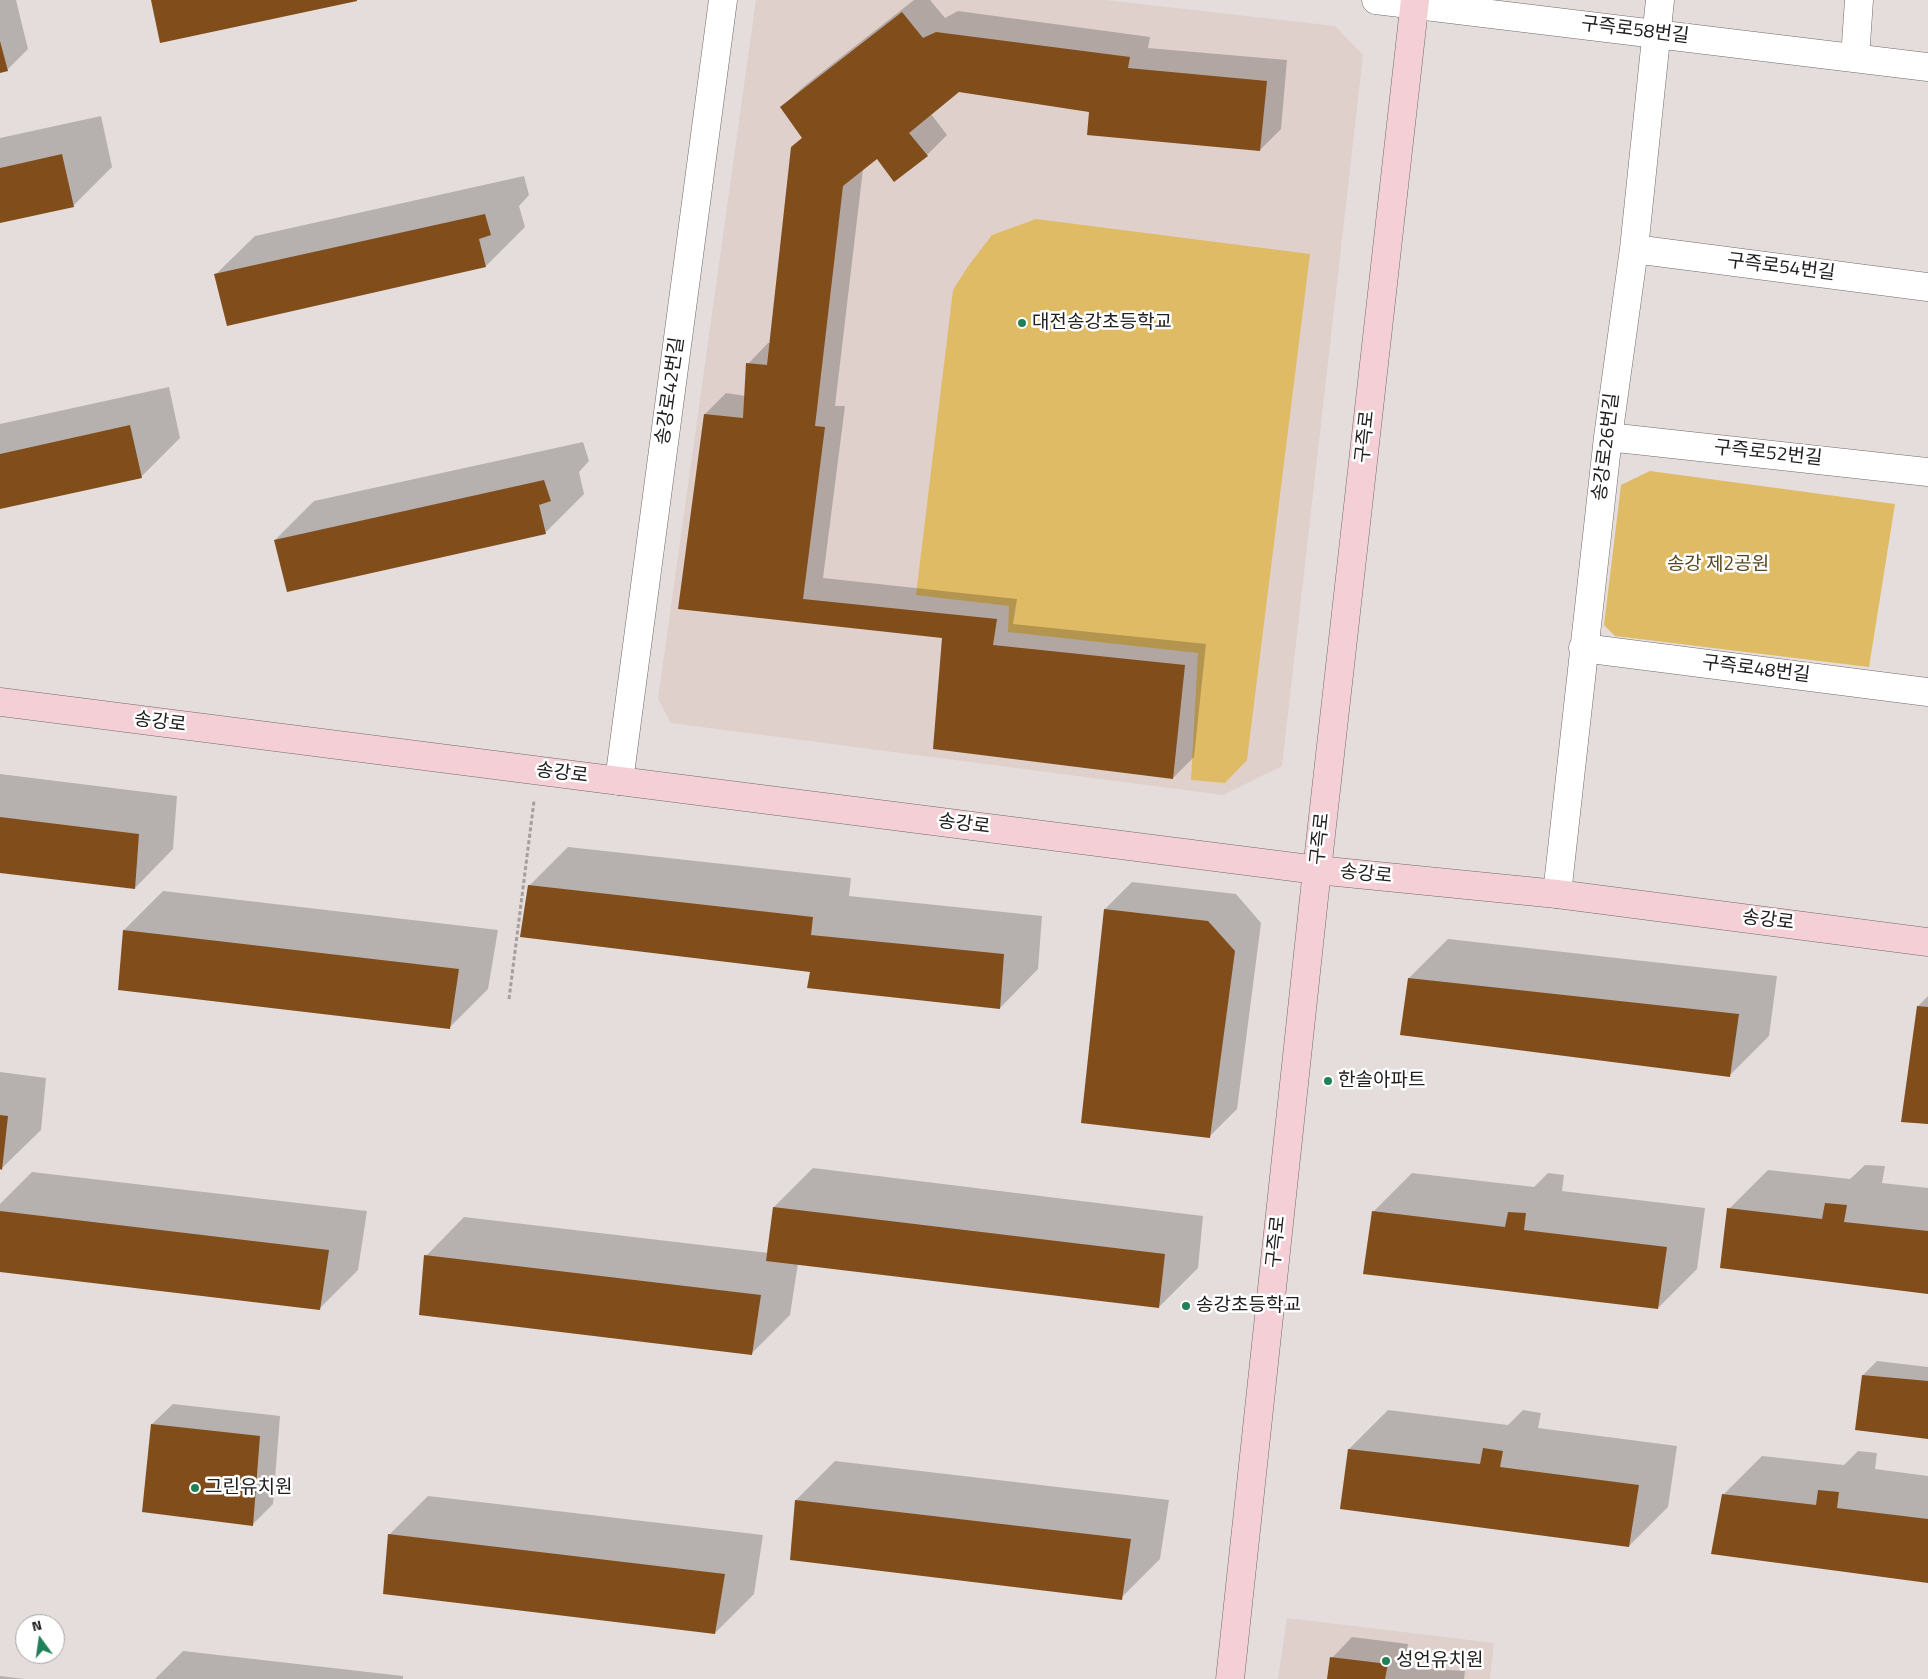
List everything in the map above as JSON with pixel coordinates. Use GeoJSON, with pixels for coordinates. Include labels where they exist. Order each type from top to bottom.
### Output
{"type":"FeatureCollection","features":[{"type":"Feature","properties":{"kind":"main road","name":"구즉로"},"geometry":{"type":"LineString","coordinates":[[1230,1679],[1317,870],[1415,2]]}},
{"type":"Feature","properties":{"kind":"main road","name":"송강로"},"geometry":{"type":"LineString","coordinates":[[0,702],[1317,870],[1557,894],[1928,942]]}},
{"type":"Feature","properties":{"kind":"street","name":"송강로42번길"},"geometry":{"type":"LineString","coordinates":[[619,781],[723,0]]}},
{"type":"Feature","properties":{"kind":"street","name":"구즉로58번길"},"geometry":{"type":"LineString","coordinates":[[1376,0],[1415,2],[1928,67]]}},
{"type":"Feature","properties":{"kind":"street","name":"송강로26번길"},"geometry":{"type":"LineString","coordinates":[[1557,894],[1608,437],[1634,249],[1660,0]]}},
{"type":"Feature","properties":{"kind":"street"},"geometry":{"type":"LineString","coordinates":[[1854,58],[1859,0]]}},
{"type":"Feature","properties":{"kind":"street","name":"구즉로54번길"},"geometry":{"type":"LineString","coordinates":[[1634,249],[1928,287]]}},
{"type":"Feature","properties":{"kind":"street","name":"구즉로52번길"},"geometry":{"type":"LineString","coordinates":[[1608,437],[1928,472]]}},
{"type":"Feature","properties":{"kind":"street","name":"구즉로48번길"},"geometry":{"type":"LineString","coordinates":[[1583,648],[1928,692]]}},
{"type":"Feature","properties":{"kind":"path"},"geometry":{"type":"LineString","coordinates":[[509,999],[538,771]]}},
{"type":"Feature","properties":{"kind":"shaded area","name":"대전송강초등학교"},"geometry":{"type":"Polygon","coordinates":[[[756,0],[1105,0],[1335,26],[1363,55],[1282,766],[1223,795],[671,723],[658,699],[756,0]]]}},
{"type":"Feature","properties":{"kind":"shaded area","name":"성언유치원"},"geometry":{"type":"Polygon","coordinates":[[[1287,1618],[1494,1643],[1490,1679],[1278,1679],[1287,1618]]]}},
{"type":"Feature","properties":{"kind":"green space"},"geometry":{"type":"Polygon","coordinates":[[[1036,219],[1310,254],[1247,760],[1225,783],[1191,780],[1198,653],[1008,632],[1009,606],[916,595],[953,290],[992,235],[1036,219]]]}},
{"type":"Feature","properties":{"kind":"green space","name":"송강 제2공원"},"geometry":{"type":"Polygon","coordinates":[[[1650,471],[1895,504],[1869,667],[1615,636],[1604,625],[1621,485],[1650,471]]]}},
{"type":"Feature","properties":{"kind":"building"},"geometry":{"type":"Polygon","coordinates":[[[151,0],[357,0],[357,1],[160,43],[151,0]]]}},
{"type":"Feature","properties":{"kind":"building"},"geometry":{"type":"Polygon","coordinates":[[[902,12],[923,38],[936,32],[1130,57],[1128,68],[1267,81],[1260,151],[1087,135],[1089,112],[959,92],[909,133],[928,156],[894,182],[877,159],[843,186],[815,426],[825,427],[803,599],[997,619],[993,645],[1185,665],[1173,779],[933,749],[942,638],[678,609],[704,414],[743,418],[746,363],[767,365],[791,147],[802,138],[780,107],[902,12]]]}},
{"type":"Feature","properties":{"kind":"building"},"geometry":{"type":"Polygon","coordinates":[[[0,41],[8,71],[0,73],[0,41]]]}},
{"type":"Feature","properties":{"kind":"building"},"geometry":{"type":"Polygon","coordinates":[[[62,154],[74,207],[0,223],[0,168],[62,154]]]}},
{"type":"Feature","properties":{"kind":"building"},"geometry":{"type":"Polygon","coordinates":[[[485,214],[491,235],[479,239],[486,267],[227,326],[214,274],[485,214]]]}},
{"type":"Feature","properties":{"kind":"building"},"geometry":{"type":"Polygon","coordinates":[[[130,425],[142,478],[0,509],[0,454],[130,425]]]}},
{"type":"Feature","properties":{"kind":"building"},"geometry":{"type":"Polygon","coordinates":[[[544,480],[551,501],[539,505],[546,534],[287,592],[274,540],[544,480]]]}},
{"type":"Feature","properties":{"kind":"building"},"geometry":{"type":"Polygon","coordinates":[[[0,817],[139,834],[135,889],[0,873],[0,817]]]}},
{"type":"Feature","properties":{"kind":"building"},"geometry":{"type":"Polygon","coordinates":[[[528,885],[813,917],[811,935],[1004,954],[1000,1009],[807,988],[810,972],[520,937],[528,885]]]}},
{"type":"Feature","properties":{"kind":"building"},"geometry":{"type":"Polygon","coordinates":[[[1104,909],[1208,921],[1235,951],[1210,1138],[1081,1123],[1104,909]]]}},
{"type":"Feature","properties":{"kind":"building"},"geometry":{"type":"Polygon","coordinates":[[[123,930],[459,969],[450,1029],[118,990],[123,930]]]}},
{"type":"Feature","properties":{"kind":"building"},"geometry":{"type":"Polygon","coordinates":[[[1408,978],[1739,1014],[1730,1077],[1400,1035],[1408,978]]]}},
{"type":"Feature","properties":{"kind":"building"},"geometry":{"type":"Polygon","coordinates":[[[1917,1006],[1928,1007],[1928,1124],[1901,1122],[1917,1006]]]}},
{"type":"Feature","properties":{"kind":"building"},"geometry":{"type":"Polygon","coordinates":[[[0,1115],[8,1116],[2,1170],[0,1169],[0,1115]]]}},
{"type":"Feature","properties":{"kind":"building"},"geometry":{"type":"Polygon","coordinates":[[[1825,1203],[1847,1205],[1844,1222],[1928,1231],[1928,1294],[1720,1268],[1727,1208],[1822,1219],[1825,1203]]]}},
{"type":"Feature","properties":{"kind":"building"},"geometry":{"type":"Polygon","coordinates":[[[773,1207],[1165,1254],[1159,1308],[766,1261],[773,1207]]]}},
{"type":"Feature","properties":{"kind":"building"},"geometry":{"type":"Polygon","coordinates":[[[0,1211],[329,1250],[320,1310],[0,1272],[0,1211]]]}},
{"type":"Feature","properties":{"kind":"building"},"geometry":{"type":"Polygon","coordinates":[[[1372,1211],[1505,1227],[1508,1212],[1526,1213],[1524,1230],[1667,1247],[1658,1309],[1363,1274],[1372,1211]]]}},
{"type":"Feature","properties":{"kind":"building"},"geometry":{"type":"Polygon","coordinates":[[[424,1255],[761,1295],[752,1355],[419,1315],[424,1255]]]}},
{"type":"Feature","properties":{"kind":"building"},"geometry":{"type":"Polygon","coordinates":[[[1862,1375],[1928,1381],[1928,1439],[1855,1430],[1862,1375]]]}},
{"type":"Feature","properties":{"kind":"building"},"geometry":{"type":"Polygon","coordinates":[[[151,1424],[260,1436],[253,1526],[142,1512],[151,1424]]]}},
{"type":"Feature","properties":{"kind":"building"},"geometry":{"type":"Polygon","coordinates":[[[1483,1448],[1503,1451],[1500,1467],[1639,1485],[1629,1547],[1340,1509],[1348,1449],[1480,1464],[1483,1448]]]}},
{"type":"Feature","properties":{"kind":"building"},"geometry":{"type":"Polygon","coordinates":[[[1818,1490],[1839,1492],[1837,1508],[1928,1519],[1928,1583],[1711,1554],[1722,1494],[1816,1505],[1818,1490]]]}},
{"type":"Feature","properties":{"kind":"building"},"geometry":{"type":"Polygon","coordinates":[[[795,1500],[1131,1539],[1122,1600],[790,1560],[795,1500]]]}},
{"type":"Feature","properties":{"kind":"building"},"geometry":{"type":"Polygon","coordinates":[[[388,1534],[725,1574],[715,1634],[383,1594],[388,1534]]]}},
{"type":"Feature","properties":{"kind":"building"},"geometry":{"type":"Polygon","coordinates":[[[1330,1657],[1388,1664],[1385,1679],[1327,1679],[1330,1657]]]}},
{"type":"Feature","properties":{"kind":"place","name":"대전송강초등학교"},"geometry":{"type":"Point","coordinates":[1022,323]}},
{"type":"Feature","properties":{"kind":"place","name":"한솔아파트"},"geometry":{"type":"Point","coordinates":[1328,1081]}},
{"type":"Feature","properties":{"kind":"place","name":"송강초등학교"},"geometry":{"type":"Point","coordinates":[1186,1306]}},
{"type":"Feature","properties":{"kind":"place","name":"그린유치원"},"geometry":{"type":"Point","coordinates":[195,1488]}},
{"type":"Feature","properties":{"kind":"place","name":"성언유치원"},"geometry":{"type":"Point","coordinates":[1386,1661]}}]}
